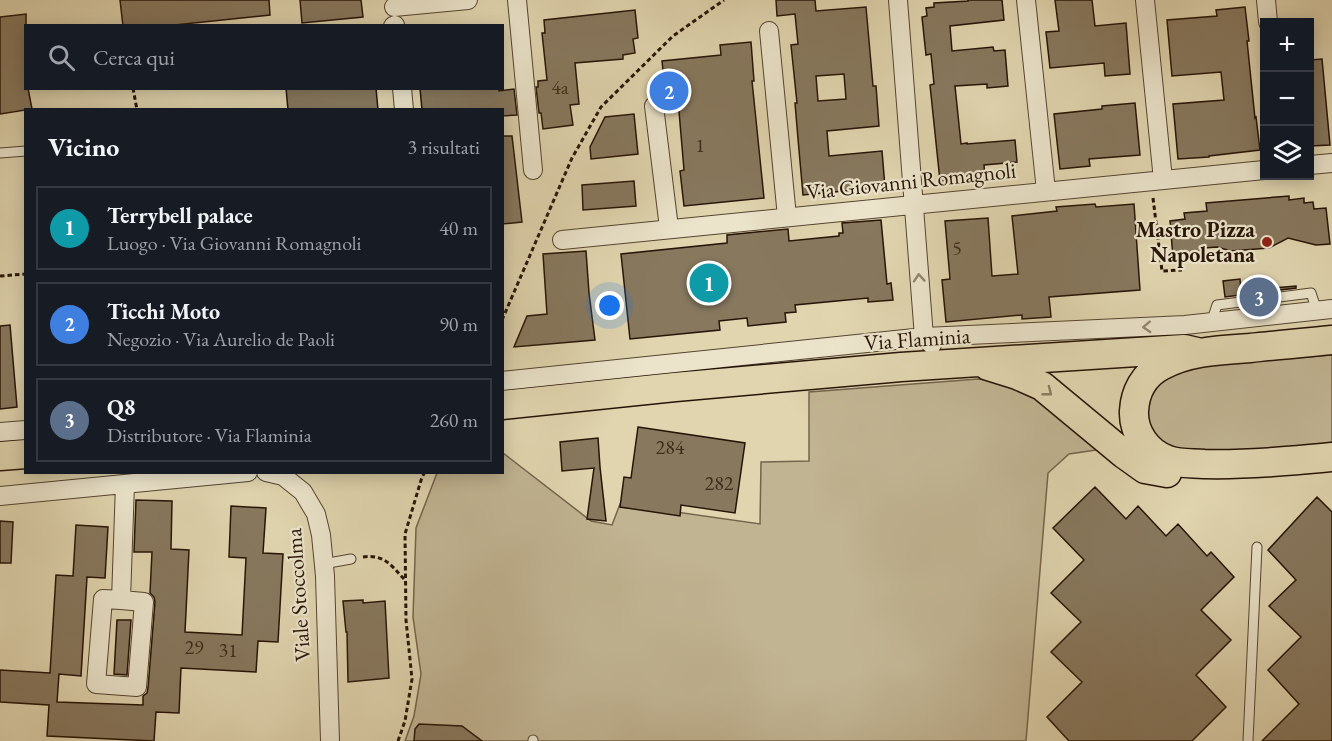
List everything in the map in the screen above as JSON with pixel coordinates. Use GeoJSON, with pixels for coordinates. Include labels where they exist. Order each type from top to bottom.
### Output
{"type":"FeatureCollection","features":[{"type":"Feature","properties":{"kind":"main road","name":"Via Flaminia"},"geometry":{"type":"LineString","coordinates":[[504,405],[963,362],[1332,340]]}},
{"type":"Feature","properties":{"kind":"main road","name":"Via Flaminia"},"geometry":{"type":"LineString","coordinates":[[1200,349],[1160,366],[1150,373],[1137,392],[1134,404],[1136,427],[1147,447],[1166,460],[1178,463],[1230,464],[1332,457]]}},
{"type":"Feature","properties":{"kind":"main road","name":"Via Flaminia"},"geometry":{"type":"LineString","coordinates":[[963,362],[1017,375],[1042,386],[1145,469],[1186,474],[1230,464]]}},
{"type":"Feature","properties":{"kind":"main road"},"geometry":{"type":"LineString","coordinates":[[0,456],[24,454]]}},
{"type":"Feature","properties":{"kind":"street"},"geometry":{"type":"LineString","coordinates":[[394,17],[467,0]]}},
{"type":"Feature","properties":{"kind":"street"},"geometry":{"type":"LineString","coordinates":[[517,0],[533,170]]}},
{"type":"Feature","properties":{"kind":"street"},"geometry":{"type":"LineString","coordinates":[[898,0],[924,337],[963,362]]}},
{"type":"Feature","properties":{"kind":"street"},"geometry":{"type":"LineString","coordinates":[[1026,0],[1046,191]]}},
{"type":"Feature","properties":{"kind":"street"},"geometry":{"type":"LineString","coordinates":[[1145,0],[1157,180]]}},
{"type":"Feature","properties":{"kind":"street"},"geometry":{"type":"LineString","coordinates":[[1266,0],[1268,18]]}},
{"type":"Feature","properties":{"kind":"street"},"geometry":{"type":"LineString","coordinates":[[769,31],[787,217]]}},
{"type":"Feature","properties":{"kind":"street"},"geometry":{"type":"LineString","coordinates":[[402,90],[404,108]]}},
{"type":"Feature","properties":{"kind":"street"},"geometry":{"type":"LineString","coordinates":[[654,106],[669,228]]}},
{"type":"Feature","properties":{"kind":"street"},"geometry":{"type":"LineString","coordinates":[[1314,165],[1332,163]]}},
{"type":"Feature","properties":{"kind":"street","name":"Via Giovanni Romagnoli"},"geometry":{"type":"LineString","coordinates":[[562,240],[1260,170]]}},
{"type":"Feature","properties":{"kind":"street","name":"Via Flaminia"},"geometry":{"type":"LineString","coordinates":[[504,381],[924,337],[1180,331],[1217,324],[1328,312]]}},
{"type":"Feature","properties":{"kind":"street"},"geometry":{"type":"LineString","coordinates":[[0,432],[24,430]]}},
{"type":"Feature","properties":{"kind":"street"},"geometry":{"type":"LineString","coordinates":[[0,496],[228,474]]}},
{"type":"Feature","properties":{"kind":"street","name":"Viale Stoccolma"},"geometry":{"type":"LineString","coordinates":[[274,474],[283,476],[303,492],[316,514],[321,535],[330,741]]}},
{"type":"Feature","properties":{"kind":"street"},"geometry":{"type":"LineString","coordinates":[[121,600],[125,484]]}},
{"type":"Feature","properties":{"kind":"street"},"geometry":{"type":"LineString","coordinates":[[103,598],[121,600],[144,602],[138,687],[96,684],[103,598]]}},
{"type":"Feature","properties":{"kind":"lane"},"geometry":{"type":"LineString","coordinates":[[0,153],[24,151]]}},
{"type":"Feature","properties":{"kind":"lane"},"geometry":{"type":"LineString","coordinates":[[1133,352],[1164,340]]}},
{"type":"Feature","properties":{"kind":"lane"},"geometry":{"type":"LineString","coordinates":[[1248,741],[1257,548]]}},
{"type":"Feature","properties":{"kind":"lane"},"geometry":{"type":"LineString","coordinates":[[323,564],[351,559]]}},
{"type":"Feature","properties":{"kind":"path"},"geometry":{"type":"LineString","coordinates":[[504,315],[572,158],[601,107],[673,36],[724,0]]}},
{"type":"Feature","properties":{"kind":"path"},"geometry":{"type":"LineString","coordinates":[[133,90],[137,108]]}},
{"type":"Feature","properties":{"kind":"path"},"geometry":{"type":"LineString","coordinates":[[1157,180],[1162,272],[1182,270]]}},
{"type":"Feature","properties":{"kind":"path"},"geometry":{"type":"LineString","coordinates":[[0,276],[24,274]]}},
{"type":"Feature","properties":{"kind":"path"},"geometry":{"type":"LineString","coordinates":[[398,741],[405,720],[412,679],[406,620],[405,534],[423,474]]}},
{"type":"Feature","properties":{"kind":"path"},"geometry":{"type":"LineString","coordinates":[[351,559],[374,556],[389,563],[405,581]]}},
{"type":"Feature","properties":{"kind":"shaded area"},"geometry":{"type":"Polygon","coordinates":[[[1332,355],[1332,443],[1191,456],[1181,455],[1149,433],[1145,398],[1150,388],[1183,366],[1332,355]]]}},
{"type":"Feature","properties":{"kind":"shaded area"},"geometry":{"type":"Polygon","coordinates":[[[978,379],[999,381],[1022,387],[1103,449],[1069,454],[1048,473],[1026,741],[405,741],[414,716],[421,674],[413,617],[416,528],[437,474],[504,474],[504,454],[591,521],[612,525],[620,504],[760,524],[761,462],[809,461],[809,392],[978,379]]]}},
{"type":"Feature","properties":{"kind":"building"},"geometry":{"type":"Polygon","coordinates":[[[120,0],[269,0],[270,15],[184,24],[123,24],[120,0]]]}},
{"type":"Feature","properties":{"kind":"building"},"geometry":{"type":"Polygon","coordinates":[[[300,0],[361,0],[363,17],[302,23],[300,0]]]}},
{"type":"Feature","properties":{"kind":"building"},"geometry":{"type":"Polygon","coordinates":[[[776,0],[815,0],[816,11],[866,7],[879,126],[827,131],[829,156],[882,151],[885,187],[803,195],[791,45],[798,44],[795,14],[777,16],[776,0]],[[844,74],[816,76],[818,101],[846,99],[844,74]]]}},
{"type":"Feature","properties":{"kind":"building"},"geometry":{"type":"Polygon","coordinates":[[[1002,0],[1004,20],[950,26],[952,51],[993,47],[994,51],[1005,50],[1008,86],[987,88],[987,84],[955,86],[961,144],[1015,140],[1017,162],[984,165],[985,177],[940,181],[930,85],[934,84],[931,54],[926,55],[922,17],[927,16],[926,8],[934,7],[934,3],[1002,0]]]}},
{"type":"Feature","properties":{"kind":"building"},"geometry":{"type":"Polygon","coordinates":[[[1055,0],[1092,0],[1095,26],[1126,23],[1130,74],[1105,76],[1104,63],[1050,68],[1046,32],[1059,31],[1055,0]]]}},
{"type":"Feature","properties":{"kind":"building"},"geometry":{"type":"Polygon","coordinates":[[[1245,7],[1260,150],[1178,159],[1173,104],[1224,100],[1221,72],[1172,76],[1167,20],[1217,16],[1216,10],[1245,7]]]}},
{"type":"Feature","properties":{"kind":"building"},"geometry":{"type":"Polygon","coordinates":[[[635,10],[638,38],[633,39],[635,53],[623,55],[623,59],[575,63],[579,104],[570,105],[573,125],[543,129],[536,87],[538,87],[538,81],[547,80],[542,33],[545,33],[544,20],[635,10]]]}},
{"type":"Feature","properties":{"kind":"building"},"geometry":{"type":"Polygon","coordinates":[[[26,14],[24,90],[28,90],[32,108],[0,114],[0,17],[26,14]]]}},
{"type":"Feature","properties":{"kind":"building"},"geometry":{"type":"Polygon","coordinates":[[[751,42],[754,81],[752,81],[764,198],[684,206],[680,171],[684,170],[677,88],[665,89],[662,61],[721,55],[720,45],[751,42]]]}},
{"type":"Feature","properties":{"kind":"building"},"geometry":{"type":"Polygon","coordinates":[[[1322,59],[1330,145],[1314,146],[1314,60],[1322,59]]]}},
{"type":"Feature","properties":{"kind":"building"},"geometry":{"type":"Polygon","coordinates":[[[514,89],[517,115],[504,116],[504,108],[422,108],[420,90],[499,91],[514,89]]]}},
{"type":"Feature","properties":{"kind":"building"},"geometry":{"type":"Polygon","coordinates":[[[286,90],[376,90],[378,108],[288,108],[286,90]]]}},
{"type":"Feature","properties":{"kind":"building"},"geometry":{"type":"Polygon","coordinates":[[[1135,103],[1140,155],[1089,159],[1090,166],[1060,169],[1054,114],[1135,103]]]}},
{"type":"Feature","properties":{"kind":"building"},"geometry":{"type":"Polygon","coordinates":[[[634,114],[638,154],[591,159],[590,147],[605,117],[634,114]]]}},
{"type":"Feature","properties":{"kind":"building"},"geometry":{"type":"Polygon","coordinates":[[[504,136],[512,136],[522,222],[504,224],[504,136]]]}},
{"type":"Feature","properties":{"kind":"building"},"geometry":{"type":"Polygon","coordinates":[[[634,181],[636,206],[583,210],[582,185],[634,181]]]}},
{"type":"Feature","properties":{"kind":"building"},"geometry":{"type":"Polygon","coordinates":[[[1289,196],[1289,200],[1304,198],[1304,203],[1313,202],[1314,209],[1326,208],[1330,244],[1316,245],[1288,238],[1269,248],[1231,251],[1217,247],[1204,248],[1189,257],[1173,257],[1170,221],[1185,219],[1184,213],[1207,211],[1206,203],[1289,196]]]}},
{"type":"Feature","properties":{"kind":"building"},"geometry":{"type":"Polygon","coordinates":[[[1095,204],[1096,207],[1134,204],[1140,290],[1049,297],[1051,317],[1022,319],[1022,315],[946,322],[942,280],[950,279],[945,221],[988,218],[992,276],[1018,274],[1012,216],[1057,211],[1056,207],[1095,204]]]}},
{"type":"Feature","properties":{"kind":"building"},"geometry":{"type":"Polygon","coordinates":[[[881,220],[887,284],[891,283],[893,300],[868,302],[868,298],[795,305],[796,312],[785,313],[786,322],[748,326],[747,318],[719,321],[720,330],[630,339],[621,254],[727,243],[727,235],[788,229],[789,241],[839,236],[839,233],[843,233],[842,223],[881,220]]]}},
{"type":"Feature","properties":{"kind":"building"},"geometry":{"type":"Polygon","coordinates":[[[586,251],[595,340],[514,347],[527,316],[547,314],[543,254],[586,251]]]}},
{"type":"Feature","properties":{"kind":"building"},"geometry":{"type":"Polygon","coordinates":[[[1240,279],[1241,291],[1296,286],[1296,288],[1225,297],[1223,281],[1240,279]]]}},
{"type":"Feature","properties":{"kind":"building"},"geometry":{"type":"Polygon","coordinates":[[[10,325],[17,407],[0,409],[0,326],[10,325]]]}},
{"type":"Feature","properties":{"kind":"building"},"geometry":{"type":"Polygon","coordinates":[[[638,427],[745,443],[735,513],[681,505],[680,516],[620,507],[624,477],[631,478],[638,427]]]}},
{"type":"Feature","properties":{"kind":"building"},"geometry":{"type":"Polygon","coordinates":[[[598,438],[606,521],[587,519],[594,468],[562,471],[560,442],[598,438]]]}},
{"type":"Feature","properties":{"kind":"building"},"geometry":{"type":"Polygon","coordinates":[[[1095,487],[1126,519],[1138,506],[1166,536],[1178,524],[1207,556],[1211,552],[1234,577],[1201,610],[1231,640],[1196,675],[1226,707],[1192,741],[1069,741],[1047,717],[1082,682],[1051,652],[1081,622],[1051,593],[1084,560],[1053,528],[1095,487]]]}},
{"type":"Feature","properties":{"kind":"building"},"geometry":{"type":"Polygon","coordinates":[[[1317,497],[1332,512],[1332,741],[1262,741],[1299,704],[1268,670],[1301,637],[1269,606],[1296,580],[1268,550],[1317,497]]]}},
{"type":"Feature","properties":{"kind":"building"},"geometry":{"type":"Polygon","coordinates":[[[136,500],[172,501],[171,549],[189,550],[185,632],[242,635],[246,558],[229,557],[231,506],[266,508],[263,553],[283,554],[278,642],[258,641],[256,672],[181,668],[179,713],[156,712],[154,741],[47,736],[49,705],[0,702],[0,670],[50,673],[56,575],[73,576],[76,525],[108,527],[105,578],[87,577],[81,676],[59,674],[57,702],[143,705],[143,696],[147,693],[148,688],[155,602],[150,593],[152,552],[134,552],[136,500]]]}},
{"type":"Feature","properties":{"kind":"building"},"geometry":{"type":"Polygon","coordinates":[[[0,521],[13,522],[11,563],[0,563],[0,521]]]}},
{"type":"Feature","properties":{"kind":"building"},"geometry":{"type":"Polygon","coordinates":[[[363,600],[363,603],[385,601],[389,678],[348,682],[347,632],[343,601],[363,600]]]}},
{"type":"Feature","properties":{"kind":"building"},"geometry":{"type":"Polygon","coordinates":[[[117,620],[131,620],[127,675],[114,674],[117,620]]]}},
{"type":"Feature","properties":{"kind":"building"},"geometry":{"type":"Polygon","coordinates":[[[419,724],[462,726],[482,741],[414,741],[415,729],[419,724]]]}},
{"type":"Feature","properties":{"kind":"place","name":"Ticchi Moto"},"geometry":{"type":"Point","coordinates":[669,91]}},
{"type":"Feature","properties":{"kind":"place","name":"Mastro Pizza Napoletana"},"geometry":{"type":"Point","coordinates":[1267,242]}},
{"type":"Feature","properties":{"kind":"place","name":"Terrybell palace"},"geometry":{"type":"Point","coordinates":[709,283]}},
{"type":"Feature","properties":{"kind":"place","name":"Q8"},"geometry":{"type":"Point","coordinates":[1259,297]}}]}
